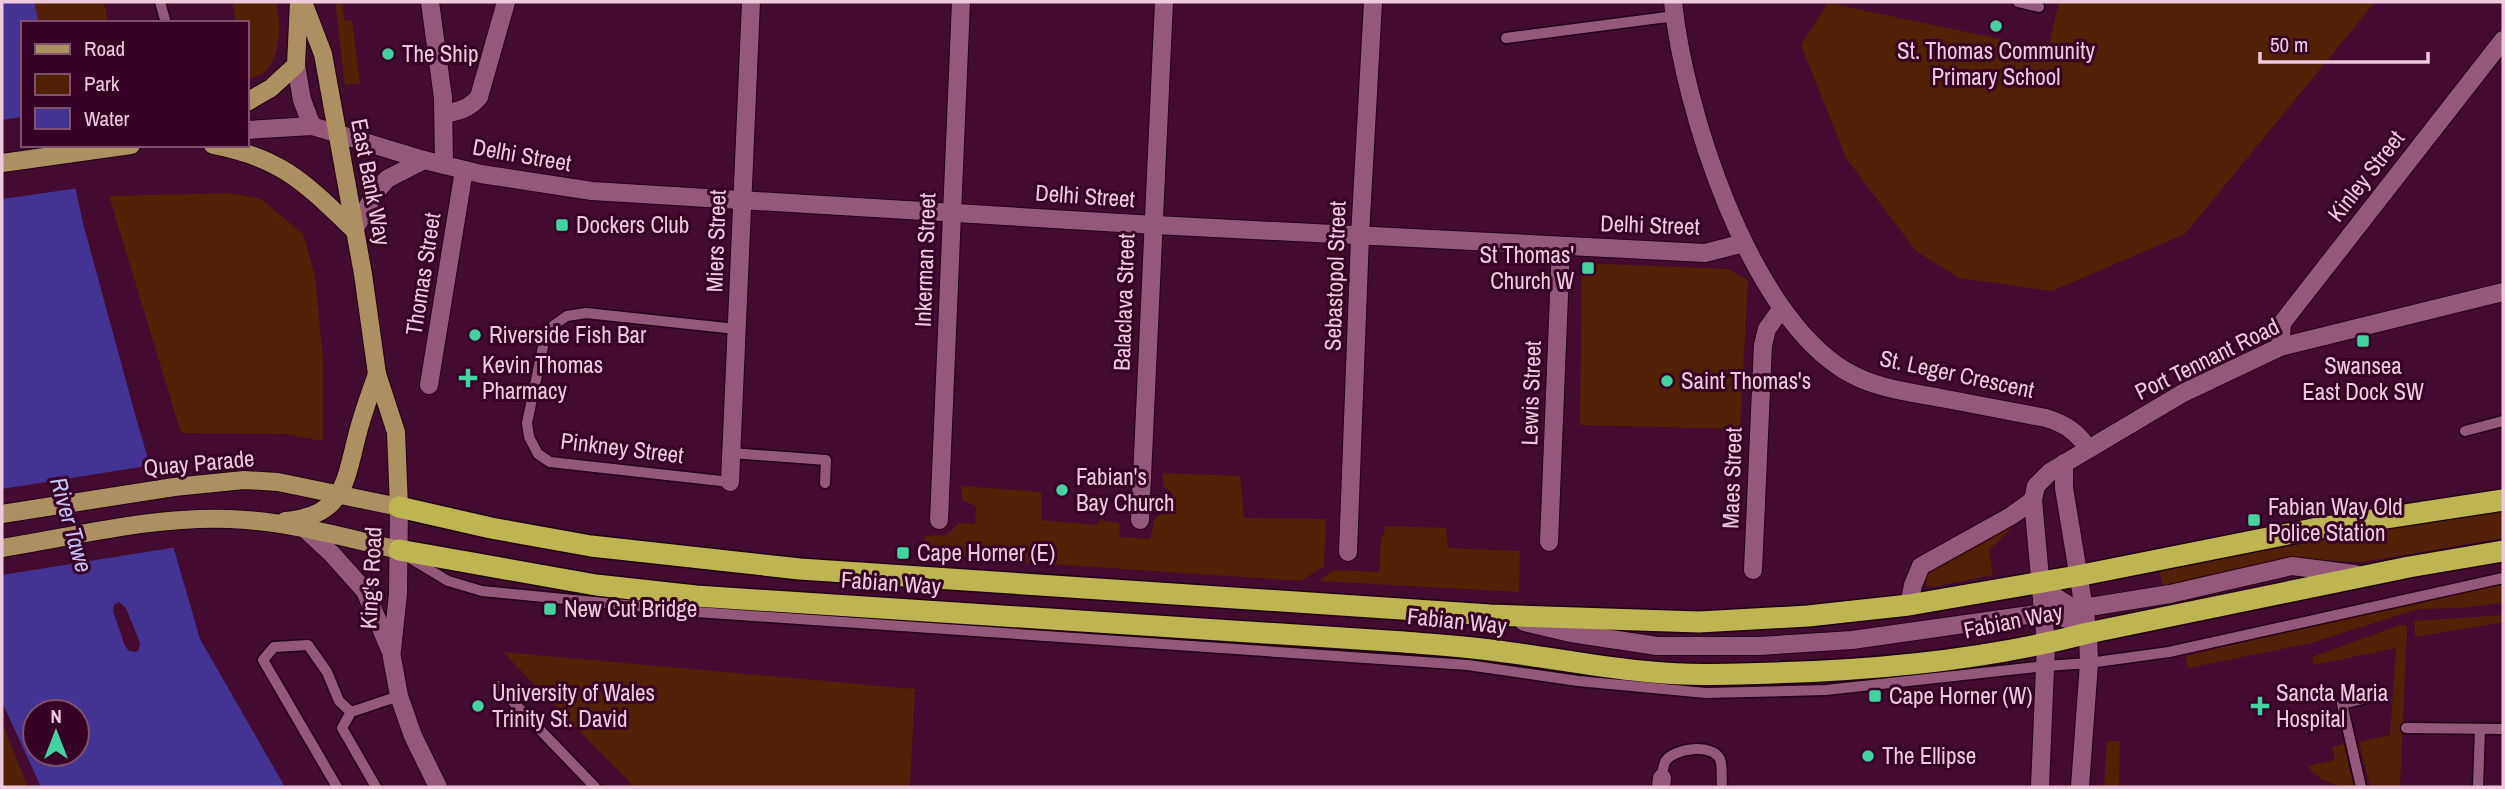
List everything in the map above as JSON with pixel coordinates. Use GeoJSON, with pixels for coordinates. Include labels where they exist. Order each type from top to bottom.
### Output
{"type":"FeatureCollection","features":[{"type":"Feature","properties":{"kind":"highway","name":"Fabian Way"},"geometry":{"type":"LineString","coordinates":[[399,507],[491,528],[591,545],[700,559],[908,577],[1490,615],[1699,622],[1808,616],[1909,605],[2077,576],[2313,529],[2503,500]]}},
{"type":"Feature","properties":{"kind":"highway","name":"Fabian Way"},"geometry":{"type":"LineString","coordinates":[[399,550],[596,585],[696,596],[1404,642],[1503,651],[1651,672],[1699,675],[1812,672],[1917,664],[2046,644],[2366,576],[2503,551]]}},
{"type":"Feature","properties":{"kind":"main road","name":"East Bank Way"},"geometry":{"type":"LineString","coordinates":[[296,65],[301,2]]}},
{"type":"Feature","properties":{"kind":"main road","name":"East Bank Way"},"geometry":{"type":"LineString","coordinates":[[301,2],[323,54],[363,274],[377,374],[396,432],[399,507]]}},
{"type":"Feature","properties":{"kind":"main road"},"geometry":{"type":"LineString","coordinates":[[248,101],[271,88],[296,65]]}},
{"type":"Feature","properties":{"kind":"main road"},"geometry":{"type":"LineString","coordinates":[[2,163],[117,147]]}},
{"type":"Feature","properties":{"kind":"main road"},"geometry":{"type":"LineString","coordinates":[[223,147],[277,165],[299,179],[354,230]]}},
{"type":"Feature","properties":{"kind":"main road","name":"East Bank Way"},"geometry":{"type":"LineString","coordinates":[[272,522],[298,520],[315,514],[327,507],[339,493],[351,467],[357,435],[377,374]]}},
{"type":"Feature","properties":{"kind":"main road","name":"Quay Parade"},"geometry":{"type":"LineString","coordinates":[[2,514],[174,487],[244,480],[278,482],[399,507]]}},
{"type":"Feature","properties":{"kind":"main road"},"geometry":{"type":"LineString","coordinates":[[2,548],[183,520],[230,519],[272,522],[399,550]]}},
{"type":"Feature","properties":{"kind":"street"},"geometry":{"type":"LineString","coordinates":[[430,2],[444,114],[444,165]]}},
{"type":"Feature","properties":{"kind":"street"},"geometry":{"type":"LineString","coordinates":[[444,114],[463,111],[479,96],[506,2]]}},
{"type":"Feature","properties":{"kind":"street","name":"Miers Street"},"geometry":{"type":"LineString","coordinates":[[730,482],[751,2]]}},
{"type":"Feature","properties":{"kind":"street","name":"Inkerman Street"},"geometry":{"type":"LineString","coordinates":[[939,520],[961,2]]}},
{"type":"Feature","properties":{"kind":"street","name":"Balaclava Street"},"geometry":{"type":"LineString","coordinates":[[1140,520],[1164,2]]}},
{"type":"Feature","properties":{"kind":"street","name":"Sebastopol Street"},"geometry":{"type":"LineString","coordinates":[[1348,552],[1360,236],[1373,2]]}},
{"type":"Feature","properties":{"kind":"street","name":"St. Leger Crescent"},"geometry":{"type":"LineString","coordinates":[[1674,9],[1689,94],[1714,172],[1744,243],[1782,309],[1812,343],[1844,370],[1882,387],[2046,418],[2066,425],[2079,435],[2088,447]]}},
{"type":"Feature","properties":{"kind":"street","name":"Kinley Street"},"geometry":{"type":"LineString","coordinates":[[2280,347],[2281,323],[2503,40]]}},
{"type":"Feature","properties":{"kind":"street"},"geometry":{"type":"LineString","coordinates":[[296,65],[302,100],[312,126]]}},
{"type":"Feature","properties":{"kind":"street","name":"Delhi Street"},"geometry":{"type":"LineString","coordinates":[[248,130],[312,126],[464,170],[593,191],[1152,225],[1705,253],[1744,243]]}},
{"type":"Feature","properties":{"kind":"street"},"geometry":{"type":"LineString","coordinates":[[354,230],[376,192],[387,180],[425,160]]}},
{"type":"Feature","properties":{"kind":"street","name":"Thomas Street"},"geometry":{"type":"LineString","coordinates":[[429,385],[464,170]]}},
{"type":"Feature","properties":{"kind":"street","name":"Lewis Street"},"geometry":{"type":"LineString","coordinates":[[1549,542],[1561,246]]}},
{"type":"Feature","properties":{"kind":"street","name":"Port Tennant Road"},"geometry":{"type":"LineString","coordinates":[[1909,605],[1921,566],[2011,516],[2032,499],[2036,486],[2050,472],[2183,393],[2280,347],[2503,292]]}},
{"type":"Feature","properties":{"kind":"street","name":"Maes Street"},"geometry":{"type":"LineString","coordinates":[[1753,570],[1763,345],[1768,329],[1782,309]]}},
{"type":"Feature","properties":{"kind":"street"},"geometry":{"type":"LineString","coordinates":[[2064,463],[2064,488],[2088,633],[2089,663],[2080,787]]}},
{"type":"Feature","properties":{"kind":"street"},"geometry":{"type":"LineString","coordinates":[[2032,499],[2046,644],[2040,787]]}},
{"type":"Feature","properties":{"kind":"street","name":"King's Road"},"geometry":{"type":"LineString","coordinates":[[391,652],[398,594],[399,507]]}},
{"type":"Feature","properties":{"kind":"street","name":"King's Road"},"geometry":{"type":"LineString","coordinates":[[306,530],[365,591],[391,652],[399,696],[413,736],[438,787]]}},
{"type":"Feature","properties":{"kind":"street"},"geometry":{"type":"LineString","coordinates":[[2040,582],[2052,595],[2068,605],[2083,608],[2170,594],[2292,566],[2366,576]]}},
{"type":"Feature","properties":{"kind":"street"},"geometry":{"type":"LineString","coordinates":[[1490,615],[1571,633],[1670,646],[1759,646],[1852,640],[2043,613],[2060,615],[2076,622],[2088,633]]}},
{"type":"Feature","properties":{"kind":"lane"},"geometry":{"type":"LineString","coordinates":[[160,2],[165,21]]}},
{"type":"Feature","properties":{"kind":"lane"},"geometry":{"type":"LineString","coordinates":[[2018,2],[2039,7]]}},
{"type":"Feature","properties":{"kind":"lane"},"geometry":{"type":"LineString","coordinates":[[1506,38],[1674,9]]}},
{"type":"Feature","properties":{"kind":"lane","name":"Pinkney Street"},"geometry":{"type":"LineString","coordinates":[[730,482],[550,462],[538,454],[529,437],[527,422],[545,337],[554,325],[567,316],[586,313],[736,329]]}},
{"type":"Feature","properties":{"kind":"lane"},"geometry":{"type":"LineString","coordinates":[[2465,431],[2503,421]]}},
{"type":"Feature","properties":{"kind":"lane"},"geometry":{"type":"LineString","coordinates":[[731,453],[826,460],[825,483]]}},
{"type":"Feature","properties":{"kind":"lane"},"geometry":{"type":"LineString","coordinates":[[399,550],[420,566],[448,581],[482,591],[696,612],[1456,664],[1578,681],[1706,693],[1826,690],[2089,663],[2176,651],[2503,578]]}},
{"type":"Feature","properties":{"kind":"lane"},"geometry":{"type":"LineString","coordinates":[[337,787],[263,660],[274,647],[308,645],[327,672],[339,701],[351,712]]}},
{"type":"Feature","properties":{"kind":"lane"},"geometry":{"type":"LineString","coordinates":[[498,687],[595,787]]}},
{"type":"Feature","properties":{"kind":"lane"},"geometry":{"type":"LineString","coordinates":[[2361,787],[2343,704],[2379,695]]}},
{"type":"Feature","properties":{"kind":"lane"},"geometry":{"type":"LineString","coordinates":[[376,787],[342,728],[351,712],[399,696]]}},
{"type":"Feature","properties":{"kind":"lane"},"geometry":{"type":"LineString","coordinates":[[2406,728],[2503,729]]}},
{"type":"Feature","properties":{"kind":"lane"},"geometry":{"type":"LineString","coordinates":[[2478,787],[2480,729]]}},
{"type":"Feature","properties":{"kind":"lane"},"geometry":{"type":"LineString","coordinates":[[1661,783],[1666,761],[1673,754],[1700,749],[1713,752],[1720,759],[1723,787]]}},
{"type":"Feature","properties":{"kind":"green space"},"geometry":{"type":"Polygon","coordinates":[[[34,2],[104,2],[108,21],[39,21],[34,2]]]}},
{"type":"Feature","properties":{"kind":"green space"},"geometry":{"type":"Polygon","coordinates":[[[232,2],[276,2],[279,40],[274,59],[263,73],[248,79],[248,21],[236,21],[232,2]]]}},
{"type":"Feature","properties":{"kind":"green space"},"geometry":{"type":"Polygon","coordinates":[[[335,2],[342,2],[344,20],[352,21],[360,83],[345,85],[335,2]]]}},
{"type":"Feature","properties":{"kind":"green space"},"geometry":{"type":"Polygon","coordinates":[[[2059,2],[2375,2],[2185,234],[2052,291],[1959,278],[1916,251],[1846,158],[1801,45],[1828,3],[2048,49],[2059,2]]]}},
{"type":"Feature","properties":{"kind":"green space"},"geometry":{"type":"Polygon","coordinates":[[[232,193],[261,199],[303,234],[315,276],[323,359],[323,441],[285,434],[181,433],[109,196],[232,193]]]}},
{"type":"Feature","properties":{"kind":"green space"},"geometry":{"type":"Polygon","coordinates":[[[1582,263],[1728,269],[1748,280],[1740,429],[1580,425],[1582,263]]]}},
{"type":"Feature","properties":{"kind":"green space"},"geometry":{"type":"Polygon","coordinates":[[[1163,473],[1240,476],[1244,518],[1326,519],[1324,566],[1301,581],[977,559],[922,548],[926,536],[947,535],[959,523],[975,524],[976,506],[962,500],[962,486],[1041,492],[1041,520],[1097,525],[1099,520],[1119,523],[1120,537],[1150,539],[1155,518],[1171,509],[1173,494],[1163,486],[1163,473]]]}},
{"type":"Feature","properties":{"kind":"green space"},"geometry":{"type":"Polygon","coordinates":[[[2503,511],[2503,538],[2363,562],[2293,559],[2163,586],[2159,570],[2426,521],[2503,511]]]}},
{"type":"Feature","properties":{"kind":"green space"},"geometry":{"type":"Polygon","coordinates":[[[1386,526],[1446,528],[1448,548],[1520,551],[1519,592],[1319,581],[1333,570],[1379,572],[1381,541],[1386,526]]]}},
{"type":"Feature","properties":{"kind":"green space"},"geometry":{"type":"Polygon","coordinates":[[[2009,526],[2012,528],[1989,550],[1993,575],[1932,587],[1926,585],[1927,572],[2009,526]]]}},
{"type":"Feature","properties":{"kind":"green space"},"geometry":{"type":"Polygon","coordinates":[[[2503,585],[2503,603],[2462,608],[2418,609],[2311,643],[2188,668],[2186,656],[2437,596],[2503,585]]]}},
{"type":"Feature","properties":{"kind":"green space"},"geometry":{"type":"Polygon","coordinates":[[[2503,615],[2503,622],[2415,637],[2414,621],[2503,615]]]}},
{"type":"Feature","properties":{"kind":"green space"},"geometry":{"type":"Polygon","coordinates":[[[2400,625],[2407,626],[2400,787],[2370,787],[2359,742],[2390,735],[2396,648],[2314,665],[2312,657],[2400,625]]]}},
{"type":"Feature","properties":{"kind":"green space"},"geometry":{"type":"Polygon","coordinates":[[[503,652],[915,689],[910,787],[634,787],[503,652]]]}},
{"type":"Feature","properties":{"kind":"green space"},"geometry":{"type":"Polygon","coordinates":[[[2,723],[28,787],[2,787],[2,723]]]}},
{"type":"Feature","properties":{"kind":"green space"},"geometry":{"type":"Polygon","coordinates":[[[2107,741],[2120,741],[2119,787],[2104,787],[2107,741]]]}},
{"type":"Feature","properties":{"kind":"green space"},"geometry":{"type":"Polygon","coordinates":[[[2344,744],[2354,787],[2328,782],[2317,776],[2308,766],[2335,760],[2332,747],[2344,744]]]}},
{"type":"Feature","properties":{"kind":"water","name":"River Tawe"},"geometry":{"type":"Polygon","coordinates":[[[2,2],[34,2],[39,21],[21,21],[21,147],[66,147],[83,223],[200,639],[285,787],[41,787],[32,768],[91,768],[91,698],[21,698],[21,743],[2,702],[2,2]],[[119,602],[114,605],[113,611],[125,646],[129,651],[136,652],[140,643],[126,608],[119,602]]]}},
{"type":"Feature","properties":{"kind":"pier"},"geometry":{"type":"Polygon","coordinates":[[[21,117],[21,147],[69,147],[79,188],[2,199],[2,120],[21,117]]]}},
{"type":"Feature","properties":{"kind":"pier"},"geometry":{"type":"Polygon","coordinates":[[[153,465],[177,547],[2,575],[2,489],[153,465]]]}},
{"type":"Feature","properties":{"kind":"place","name":"St. Thomas Community Primary School"},"geometry":{"type":"Point","coordinates":[1996,26]}},
{"type":"Feature","properties":{"kind":"place","name":"The Ship"},"geometry":{"type":"Point","coordinates":[388,54]}},
{"type":"Feature","properties":{"kind":"place","name":"Dockers Club"},"geometry":{"type":"Point","coordinates":[562,225]}},
{"type":"Feature","properties":{"kind":"place","name":"St Thomas' Church W"},"geometry":{"type":"Point","coordinates":[1588,268]}},
{"type":"Feature","properties":{"kind":"place","name":"Riverside Fish Bar"},"geometry":{"type":"Point","coordinates":[475,335]}},
{"type":"Feature","properties":{"kind":"place","name":"Swansea East Dock SW"},"geometry":{"type":"Point","coordinates":[2363,341]}},
{"type":"Feature","properties":{"kind":"place","name":"Kevin Thomas Pharmacy"},"geometry":{"type":"Point","coordinates":[468,378]}},
{"type":"Feature","properties":{"kind":"place","name":"Saint Thomas's"},"geometry":{"type":"Point","coordinates":[1667,381]}},
{"type":"Feature","properties":{"kind":"place","name":"Fabian's Bay Church"},"geometry":{"type":"Point","coordinates":[1062,490]}},
{"type":"Feature","properties":{"kind":"place","name":"Fabian Way Old Police Station"},"geometry":{"type":"Point","coordinates":[2254,520]}},
{"type":"Feature","properties":{"kind":"place","name":"Cape Horner (E)"},"geometry":{"type":"Point","coordinates":[903,553]}},
{"type":"Feature","properties":{"kind":"place","name":"New Cut Bridge"},"geometry":{"type":"Point","coordinates":[550,609]}},
{"type":"Feature","properties":{"kind":"place","name":"Cape Horner (W)"},"geometry":{"type":"Point","coordinates":[1875,696]}},
{"type":"Feature","properties":{"kind":"place","name":"University of Wales Trinity St. David"},"geometry":{"type":"Point","coordinates":[478,706]}},
{"type":"Feature","properties":{"kind":"place","name":"Sancta Maria Hospital"},"geometry":{"type":"Point","coordinates":[2260,706]}},
{"type":"Feature","properties":{"kind":"place","name":"The Ellipse"},"geometry":{"type":"Point","coordinates":[1868,756]}}]}
